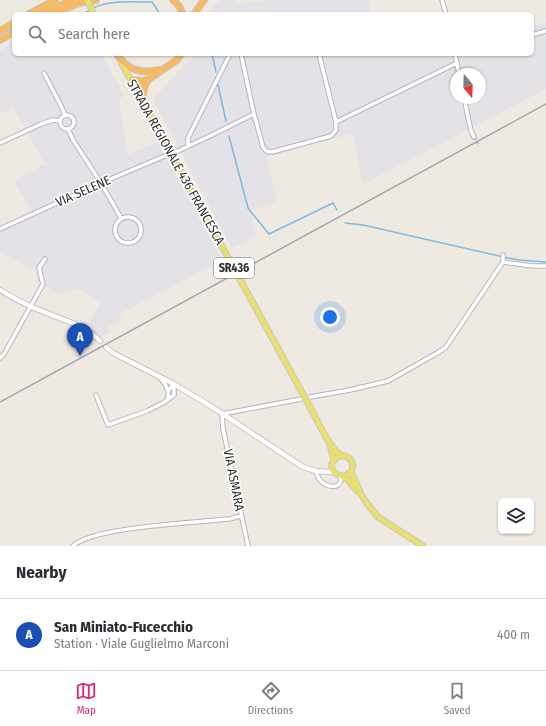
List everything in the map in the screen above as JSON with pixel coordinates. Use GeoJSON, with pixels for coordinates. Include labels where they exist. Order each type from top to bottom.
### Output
{"type":"FeatureCollection","features":[{"type":"Feature","properties":{"kind":"highway"},"geometry":{"type":"LineString","coordinates":[[33,12],[55,0]]}},
{"type":"Feature","properties":{"kind":"highway"},"geometry":{"type":"LineString","coordinates":[[46,12],[74,2],[87,0]]}},
{"type":"Feature","properties":{"kind":"highway"},"geometry":{"type":"LineString","coordinates":[[56,12],[74,2],[96,0]]}},
{"type":"Feature","properties":{"kind":"highway"},"geometry":{"type":"LineString","coordinates":[[173,0],[182,12]]}},
{"type":"Feature","properties":{"kind":"highway"},"geometry":{"type":"LineString","coordinates":[[195,12],[204,0]]}},
{"type":"Feature","properties":{"kind":"highway"},"geometry":{"type":"LineString","coordinates":[[0,31],[12,24]]}},
{"type":"Feature","properties":{"kind":"highway"},"geometry":{"type":"LineString","coordinates":[[0,34],[12,28]]}},
{"type":"Feature","properties":{"kind":"highway"},"geometry":{"type":"LineString","coordinates":[[0,40],[12,33]]}},
{"type":"Feature","properties":{"kind":"highway"},"geometry":{"type":"LineString","coordinates":[[118,56],[129,67],[143,72]]}},
{"type":"Feature","properties":{"kind":"highway"},"geometry":{"type":"LineString","coordinates":[[162,70],[136,74],[132,80],[144,81],[151,77],[162,70],[174,62],[179,56]]}},
{"type":"Feature","properties":{"kind":"highway"},"geometry":{"type":"LineString","coordinates":[[143,102],[144,87],[151,77]]}},
{"type":"Feature","properties":{"kind":"main road"},"geometry":{"type":"LineString","coordinates":[[87,0],[93,12]]}},
{"type":"Feature","properties":{"kind":"main road","name":"STRADA REGIONALE 436 FRANCESCA"},"geometry":{"type":"LineString","coordinates":[[118,56],[327,438],[335,450],[342,456],[348,457],[352,461],[353,467],[350,472],[360,494]]}},
{"type":"Feature","properties":{"kind":"main road","name":"STRADA REGIONALE 436 FRANCESCA"},"geometry":{"type":"LineString","coordinates":[[327,438],[331,448],[333,461],[332,468],[360,494],[378,517],[422,546]]}},
{"type":"Feature","properties":{"kind":"main road"},"geometry":{"type":"LineString","coordinates":[[333,461],[342,456]]}},
{"type":"Feature","properties":{"kind":"main road"},"geometry":{"type":"LineString","coordinates":[[340,475],[348,475],[350,472]]}},
{"type":"Feature","properties":{"kind":"street"},"geometry":{"type":"LineString","coordinates":[[442,0],[445,12]]}},
{"type":"Feature","properties":{"kind":"street"},"geometry":{"type":"LineString","coordinates":[[534,34],[546,31]]}},
{"type":"Feature","properties":{"kind":"street"},"geometry":{"type":"LineString","coordinates":[[188,146],[188,138],[229,56]]}},
{"type":"Feature","properties":{"kind":"street"},"geometry":{"type":"LineString","coordinates":[[242,56],[254,114],[263,147],[266,151],[272,152],[331,136],[336,130],[336,122],[320,56]]}},
{"type":"Feature","properties":{"kind":"street"},"geometry":{"type":"LineString","coordinates":[[455,56],[458,68]]}},
{"type":"Feature","properties":{"kind":"street"},"geometry":{"type":"LineString","coordinates":[[336,122],[457,63]]}},
{"type":"Feature","properties":{"kind":"street"},"geometry":{"type":"LineString","coordinates":[[44,73],[65,115]]}},
{"type":"Feature","properties":{"kind":"street"},"geometry":{"type":"LineString","coordinates":[[465,104],[471,131],[474,136]]}},
{"type":"Feature","properties":{"kind":"street"},"geometry":{"type":"LineString","coordinates":[[176,152],[254,114]]}},
{"type":"Feature","properties":{"kind":"street"},"geometry":{"type":"LineString","coordinates":[[0,143],[41,124],[52,120],[60,120],[65,115]]}},
{"type":"Feature","properties":{"kind":"street"},"geometry":{"type":"LineString","coordinates":[[65,115],[72,117],[74,120],[72,127],[68,129]]}},
{"type":"Feature","properties":{"kind":"street"},"geometry":{"type":"LineString","coordinates":[[60,120],[62,126],[68,129],[121,218]]}},
{"type":"Feature","properties":{"kind":"street","name":"VIA SELENE"},"geometry":{"type":"LineString","coordinates":[[0,229],[168,156]]}},
{"type":"Feature","properties":{"kind":"street"},"geometry":{"type":"LineString","coordinates":[[129,216],[140,223],[141,231],[138,239],[134,242],[125,243],[115,234],[115,226],[121,218],[129,216]]}},
{"type":"Feature","properties":{"kind":"street"},"geometry":{"type":"LineString","coordinates":[[0,358],[4,354],[43,284],[39,268],[45,259]]}},
{"type":"Feature","properties":{"kind":"street"},"geometry":{"type":"LineString","coordinates":[[310,397],[388,381],[442,350],[450,341],[503,259],[533,266],[546,266]]}},
{"type":"Feature","properties":{"kind":"street"},"geometry":{"type":"LineString","coordinates":[[0,290],[31,306],[88,331],[95,335],[100,341]]}},
{"type":"Feature","properties":{"kind":"street"},"geometry":{"type":"LineString","coordinates":[[106,347],[113,353],[174,384],[303,467],[318,472],[331,472],[340,475],[342,480],[337,486],[329,486],[320,480],[317,474],[318,472]]}},
{"type":"Feature","properties":{"kind":"street"},"geometry":{"type":"LineString","coordinates":[[160,377],[168,392],[168,399]]}},
{"type":"Feature","properties":{"kind":"street"},"geometry":{"type":"LineString","coordinates":[[168,392],[169,388],[174,384]]}},
{"type":"Feature","properties":{"kind":"street"},"geometry":{"type":"LineString","coordinates":[[174,384],[174,395]]}},
{"type":"Feature","properties":{"kind":"street"},"geometry":{"type":"LineString","coordinates":[[96,395],[108,425],[147,411],[163,403],[181,389]]}},
{"type":"Feature","properties":{"kind":"street"},"geometry":{"type":"LineString","coordinates":[[222,414],[301,399]]}},
{"type":"Feature","properties":{"kind":"street","name":"VIA ASMARA"},"geometry":{"type":"LineString","coordinates":[[222,414],[223,429],[248,546]]}},
{"type":"Feature","properties":{"kind":"street"},"geometry":{"type":"LineString","coordinates":[[318,472],[329,467],[333,461]]}},
{"type":"Feature","properties":{"kind":"street"},"geometry":{"type":"LineString","coordinates":[[73,546],[88,538],[118,530],[229,519],[241,516]]}},
{"type":"Feature","properties":{"kind":"shaded area"},"geometry":{"type":"Polygon","coordinates":[[[221,0],[236,0],[237,4],[272,0],[368,0],[371,12],[209,12],[216,3],[221,0]]]}},
{"type":"Feature","properties":{"kind":"shaded area"},"geometry":{"type":"Polygon","coordinates":[[[546,22],[546,89],[363,184],[353,133],[267,157],[277,201],[250,211],[256,237],[232,248],[153,99],[193,56],[534,56],[534,26],[546,22]]]}},
{"type":"Feature","properties":{"kind":"shaded area"},"geometry":{"type":"Polygon","coordinates":[[[12,42],[12,56],[103,56],[124,96],[119,99],[127,155],[158,142],[222,260],[119,314],[122,320],[108,327],[110,332],[100,337],[88,327],[100,302],[80,289],[58,294],[37,281],[36,271],[0,252],[1,225],[31,211],[14,181],[45,164],[13,107],[0,114],[0,51],[12,42]]]}},
{"type":"Feature","properties":{"kind":"waterway"},"geometry":{"type":"LineString","coordinates":[[93,8],[100,5],[114,3],[152,2],[159,12]]}},
{"type":"Feature","properties":{"kind":"waterway"},"geometry":{"type":"LineString","coordinates":[[86,12],[90,10]]}},
{"type":"Feature","properties":{"kind":"waterway"},"geometry":{"type":"LineString","coordinates":[[212,56],[216,72]]}},
{"type":"Feature","properties":{"kind":"waterway"},"geometry":{"type":"LineString","coordinates":[[218,85],[226,121]]}},
{"type":"Feature","properties":{"kind":"waterway"},"geometry":{"type":"LineString","coordinates":[[229,136],[248,208],[269,234],[333,203],[337,210]]}},
{"type":"Feature","properties":{"kind":"waterway"},"geometry":{"type":"LineString","coordinates":[[345,223],[363,225],[508,258],[546,262]]}},
{"type":"Feature","properties":{"kind":"tunnel"},"geometry":{"type":"LineString","coordinates":[[474,137],[478,144]]}},
{"type":"Feature","properties":{"kind":"railway"},"geometry":{"type":"LineString","coordinates":[[0,402],[546,104]]}},
{"type":"Feature","properties":{"kind":"place","name":"San Miniato-Fucecchio"},"geometry":{"type":"Point","coordinates":[80,356]}}]}
